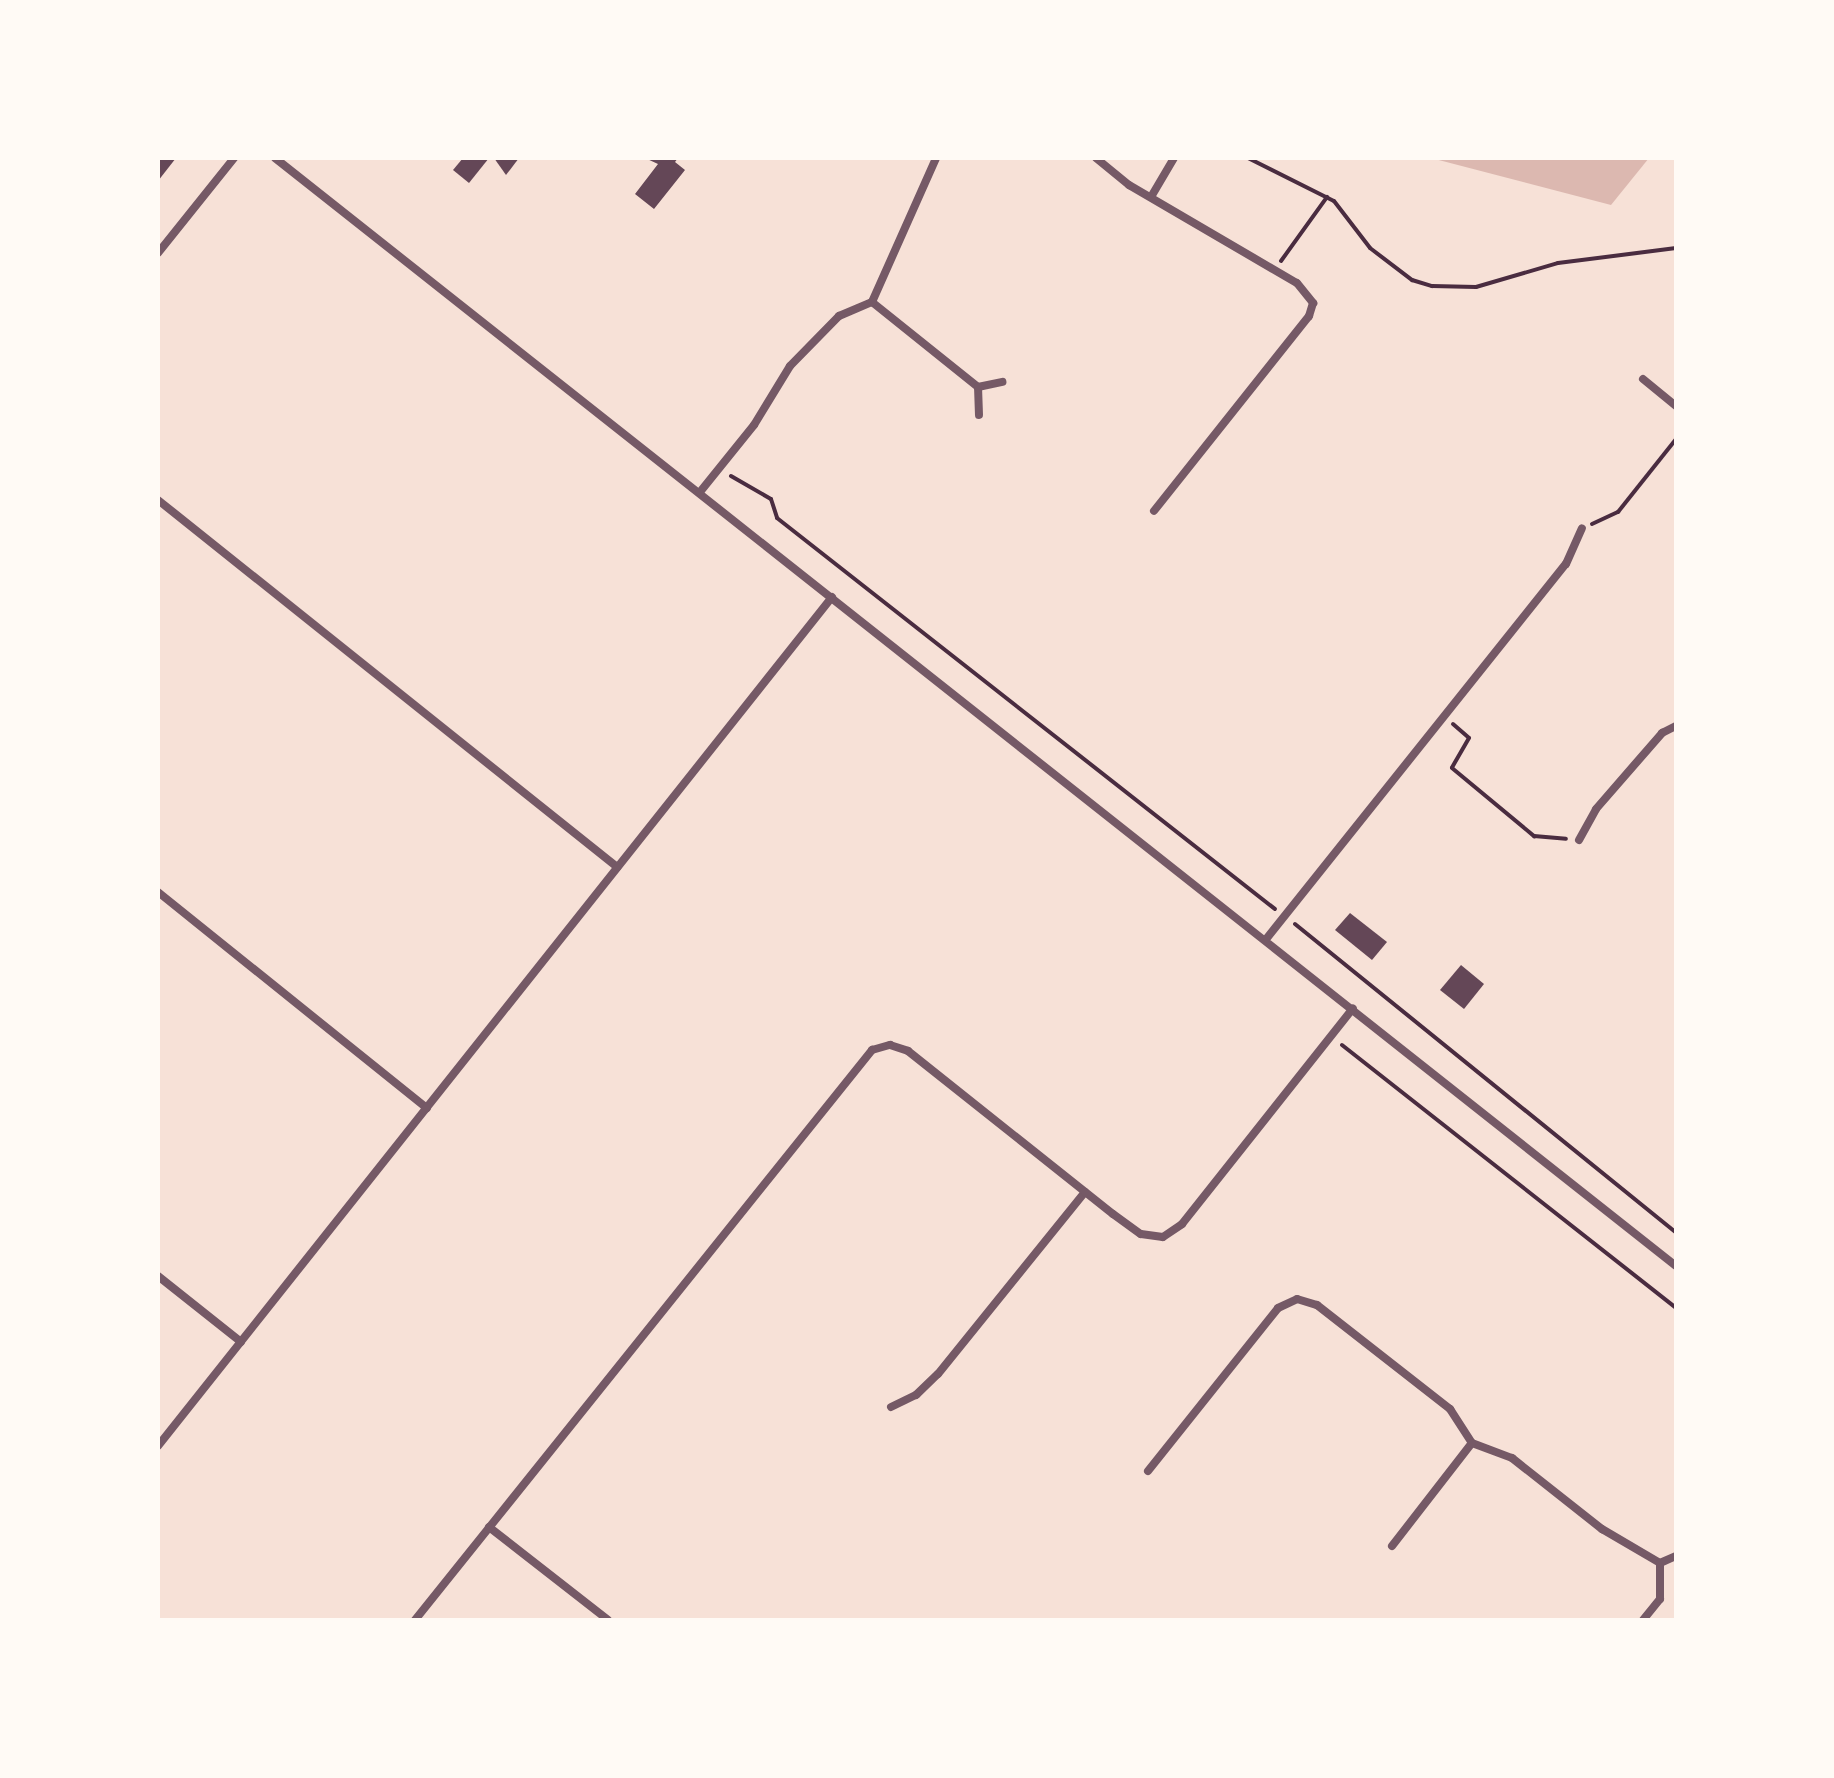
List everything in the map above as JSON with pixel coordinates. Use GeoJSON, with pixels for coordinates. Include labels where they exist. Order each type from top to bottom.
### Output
{"type":"FeatureCollection","features":[{"type":"Feature","properties":{"kind":"street"},"geometry":{"type":"LineString","coordinates":[[158,253],[234,158]]}},
{"type":"Feature","properties":{"kind":"street"},"geometry":{"type":"LineString","coordinates":[[275,158],[1267,938],[1676,1266]]}},
{"type":"Feature","properties":{"kind":"street"},"geometry":{"type":"LineString","coordinates":[[700,492],[790,366],[839,316],[872,302],[936,158]]}},
{"type":"Feature","properties":{"kind":"street"},"geometry":{"type":"LineString","coordinates":[[1096,158],[1151,197],[1307,291],[1313,303],[1309,316],[1154,511]]}},
{"type":"Feature","properties":{"kind":"street"},"geometry":{"type":"LineString","coordinates":[[1151,197],[1174,158]]}},
{"type":"Feature","properties":{"kind":"street"},"geometry":{"type":"LineString","coordinates":[[872,302],[978,387],[979,415]]}},
{"type":"Feature","properties":{"kind":"street"},"geometry":{"type":"LineString","coordinates":[[1643,379],[1676,406]]}},
{"type":"Feature","properties":{"kind":"street"},"geometry":{"type":"LineString","coordinates":[[978,387],[1002,382]]}},
{"type":"Feature","properties":{"kind":"street"},"geometry":{"type":"LineString","coordinates":[[158,500],[617,867]]}},
{"type":"Feature","properties":{"kind":"street"},"geometry":{"type":"LineString","coordinates":[[1267,938],[1566,564],[1582,528]]}},
{"type":"Feature","properties":{"kind":"street"},"geometry":{"type":"LineString","coordinates":[[158,1446],[832,597]]}},
{"type":"Feature","properties":{"kind":"street"},"geometry":{"type":"LineString","coordinates":[[1579,840],[1596,809],[1662,733],[1676,726]]}},
{"type":"Feature","properties":{"kind":"street"},"geometry":{"type":"LineString","coordinates":[[158,892],[427,1108]]}},
{"type":"Feature","properties":{"kind":"street"},"geometry":{"type":"LineString","coordinates":[[415,1620],[872,1050],[890,1045],[908,1051],[1141,1234],[1171,1234],[1353,1008]]}},
{"type":"Feature","properties":{"kind":"street"},"geometry":{"type":"LineString","coordinates":[[891,1407],[916,1395],[938,1374],[1085,1192]]}},
{"type":"Feature","properties":{"kind":"street"},"geometry":{"type":"LineString","coordinates":[[158,1276],[241,1342]]}},
{"type":"Feature","properties":{"kind":"street"},"geometry":{"type":"LineString","coordinates":[[1148,1471],[1278,1308],[1297,1299],[1317,1305],[1450,1409],[1472,1443],[1512,1458],[1602,1529],[1660,1563]]}},
{"type":"Feature","properties":{"kind":"street"},"geometry":{"type":"LineString","coordinates":[[1392,1546],[1472,1443]]}},
{"type":"Feature","properties":{"kind":"street"},"geometry":{"type":"LineString","coordinates":[[489,1527],[608,1620]]}},
{"type":"Feature","properties":{"kind":"street"},"geometry":{"type":"LineString","coordinates":[[1660,1563],[1676,1556]]}},
{"type":"Feature","properties":{"kind":"street"},"geometry":{"type":"LineString","coordinates":[[1643,1620],[1660,1599],[1660,1563]]}},
{"type":"Feature","properties":{"kind":"path"},"geometry":{"type":"LineString","coordinates":[[1248,158],[1327,197],[1388,264],[1412,280],[1449,289],[1558,263],[1676,248]]}},
{"type":"Feature","properties":{"kind":"path"},"geometry":{"type":"LineString","coordinates":[[1275,270],[1327,197]]}},
{"type":"Feature","properties":{"kind":"path"},"geometry":{"type":"LineString","coordinates":[[1582,528],[1618,512],[1676,439]]}},
{"type":"Feature","properties":{"kind":"path"},"geometry":{"type":"LineString","coordinates":[[719,468],[771,499],[777,518],[1285,917],[1676,1233]]}},
{"type":"Feature","properties":{"kind":"path"},"geometry":{"type":"LineString","coordinates":[[1445,717],[1469,738],[1452,768],[1534,836],[1579,840]]}},
{"type":"Feature","properties":{"kind":"path"},"geometry":{"type":"LineString","coordinates":[[1330,1038],[1365,1059],[1676,1308]]}},
{"type":"Feature","properties":{"kind":"shaded area"},"geometry":{"type":"Polygon","coordinates":[[[1431,158],[1649,158],[1611,205],[1431,158]]]}},
{"type":"Feature","properties":{"kind":"building"},"geometry":{"type":"Polygon","coordinates":[[[158,158],[176,158],[158,181],[158,158]]]}},
{"type":"Feature","properties":{"kind":"building"},"geometry":{"type":"Polygon","coordinates":[[[463,158],[489,158],[469,183],[453,170],[463,158]]]}},
{"type":"Feature","properties":{"kind":"building"},"geometry":{"type":"Polygon","coordinates":[[[494,158],[519,158],[506,175],[494,158]]]}},
{"type":"Feature","properties":{"kind":"building"},"geometry":{"type":"Polygon","coordinates":[[[645,158],[678,158],[675,162],[685,170],[654,209],[635,194],[658,164],[645,158]]]}},
{"type":"Feature","properties":{"kind":"building"},"geometry":{"type":"Polygon","coordinates":[[[1350,913],[1387,942],[1372,960],[1335,930],[1350,913]]]}},
{"type":"Feature","properties":{"kind":"building"},"geometry":{"type":"Polygon","coordinates":[[[1461,965],[1484,984],[1464,1009],[1440,990],[1461,965]]]}}]}
